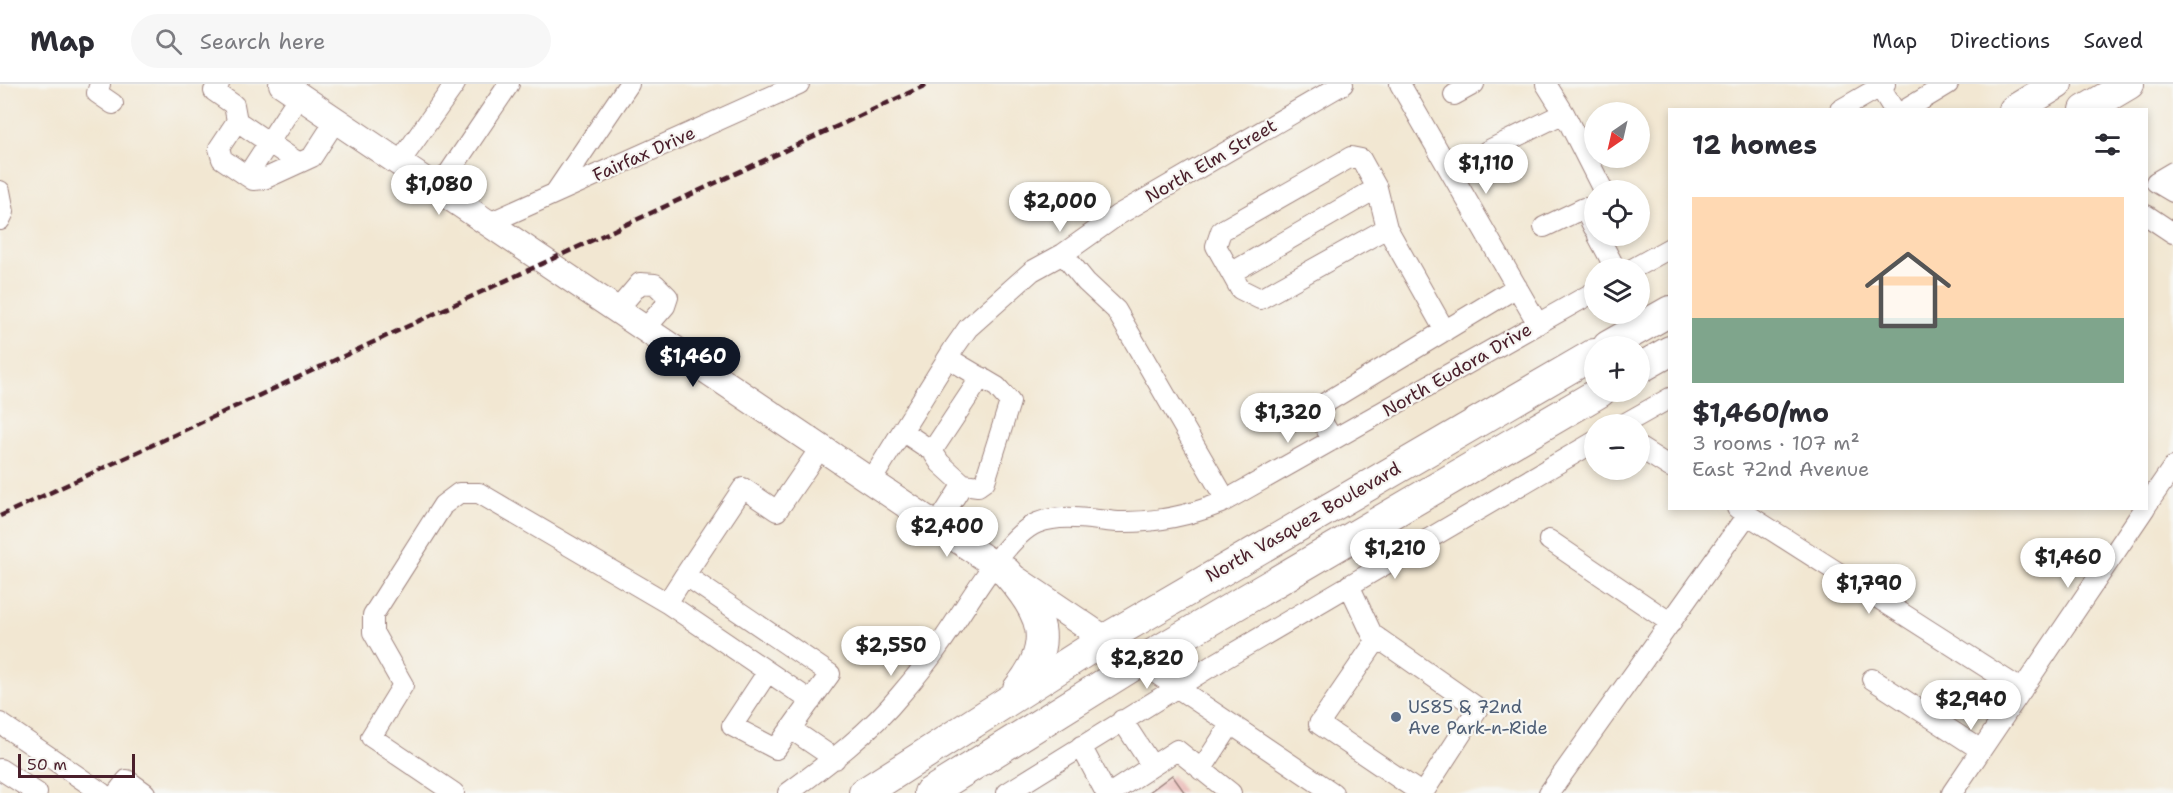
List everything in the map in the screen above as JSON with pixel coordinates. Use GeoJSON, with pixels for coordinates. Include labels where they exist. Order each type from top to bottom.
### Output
{"type":"FeatureCollection","features":[{"type":"Feature","properties":{"kind":"highway"},"geometry":{"type":"LineString","coordinates":[[2016,108],[2057,84]]}},
{"type":"Feature","properties":{"kind":"highway"},"geometry":{"type":"LineString","coordinates":[[2088,108],[2129,84]]}},
{"type":"Feature","properties":{"kind":"highway"},"geometry":{"type":"LineString","coordinates":[[1626,336],[1668,312]]}},
{"type":"Feature","properties":{"kind":"highway"},"geometry":{"type":"LineString","coordinates":[[1650,362],[1668,352]]}},
{"type":"Feature","properties":{"kind":"highway","name":"North Vasquez Boulevard"},"geometry":{"type":"LineString","coordinates":[[864,793],[1105,639],[1584,360]]}},
{"type":"Feature","properties":{"kind":"highway","name":"North Vasquez Boulevard"},"geometry":{"type":"LineString","coordinates":[[929,793],[1139,662],[1584,401]]}},
{"type":"Feature","properties":{"kind":"highway"},"geometry":{"type":"LineString","coordinates":[[1000,568],[1031,602],[1040,626],[1042,640],[1036,665],[1013,696]]}},
{"type":"Feature","properties":{"kind":"main road"},"geometry":{"type":"LineString","coordinates":[[291,90],[1139,662]]}},
{"type":"Feature","properties":{"kind":"street"},"geometry":{"type":"LineString","coordinates":[[100,84],[97,93],[113,104]]}},
{"type":"Feature","properties":{"kind":"street"},"geometry":{"type":"LineString","coordinates":[[219,84],[214,91],[234,105],[237,120],[219,148],[222,159],[253,180],[264,179],[312,157],[336,120]]}},
{"type":"Feature","properties":{"kind":"street"},"geometry":{"type":"LineString","coordinates":[[399,163],[455,84]]}},
{"type":"Feature","properties":{"kind":"street"},"geometry":{"type":"LineString","coordinates":[[438,189],[508,84]]}},
{"type":"Feature","properties":{"kind":"street"},"geometry":{"type":"LineString","coordinates":[[554,194],[629,84]]}},
{"type":"Feature","properties":{"kind":"street","name":"Fairfax Drive"},"geometry":{"type":"LineString","coordinates":[[489,223],[799,84]]}},
{"type":"Feature","properties":{"kind":"street","name":"North Elm Street"},"geometry":{"type":"LineString","coordinates":[[871,481],[968,328],[1032,271],[1063,254],[1118,215],[1342,84]]}},
{"type":"Feature","properties":{"kind":"street"},"geometry":{"type":"LineString","coordinates":[[1400,84],[1538,324]]}},
{"type":"Feature","properties":{"kind":"street"},"geometry":{"type":"LineString","coordinates":[[1454,95],[1474,84]]}},
{"type":"Feature","properties":{"kind":"street"},"geometry":{"type":"LineString","coordinates":[[1546,84],[1564,113],[1598,180]]}},
{"type":"Feature","properties":{"kind":"street"},"geometry":{"type":"LineString","coordinates":[[1908,108],[1948,84]]}},
{"type":"Feature","properties":{"kind":"street"},"geometry":{"type":"LineString","coordinates":[[1843,108],[1881,85],[1893,108]]}},
{"type":"Feature","properties":{"kind":"street"},"geometry":{"type":"LineString","coordinates":[[247,176],[269,142],[291,90]]}},
{"type":"Feature","properties":{"kind":"street"},"geometry":{"type":"LineString","coordinates":[[1488,151],[1564,113]]}},
{"type":"Feature","properties":{"kind":"street"},"geometry":{"type":"LineString","coordinates":[[237,120],[299,163]]}},
{"type":"Feature","properties":{"kind":"street"},"geometry":{"type":"LineString","coordinates":[[1387,228],[1260,299],[1240,289],[1216,246],[1221,231],[1351,157],[1360,159],[1377,188],[1387,228],[1445,331]]}},
{"type":"Feature","properties":{"kind":"street"},"geometry":{"type":"LineString","coordinates":[[2173,172],[2156,182],[2173,192]]}},
{"type":"Feature","properties":{"kind":"street"},"geometry":{"type":"LineString","coordinates":[[1231,273],[1377,188]]}},
{"type":"Feature","properties":{"kind":"street"},"geometry":{"type":"LineString","coordinates":[[0,191],[4,212],[0,220]]}},
{"type":"Feature","properties":{"kind":"street"},"geometry":{"type":"LineString","coordinates":[[1544,227],[1584,208]]}},
{"type":"Feature","properties":{"kind":"street"},"geometry":{"type":"LineString","coordinates":[[2148,216],[2173,233]]}},
{"type":"Feature","properties":{"kind":"street"},"geometry":{"type":"LineString","coordinates":[[1650,259],[1668,249]]}},
{"type":"Feature","properties":{"kind":"street"},"geometry":{"type":"LineString","coordinates":[[1063,254],[1086,282],[1116,310],[1226,500]]}},
{"type":"Feature","properties":{"kind":"street"},"geometry":{"type":"LineString","coordinates":[[617,310],[640,283],[655,284],[668,297],[665,306],[645,329]]}},
{"type":"Feature","properties":{"kind":"street"},"geometry":{"type":"LineString","coordinates":[[1298,420],[1517,287]]}},
{"type":"Feature","properties":{"kind":"street","name":"North Eudora Drive"},"geometry":{"type":"LineString","coordinates":[[788,793],[835,759],[900,696],[1000,568],[1016,537],[1036,523],[1065,518],[1134,522],[1166,519],[1201,511],[1226,500],[1584,298]]}},
{"type":"Feature","properties":{"kind":"street"},"geometry":{"type":"LineString","coordinates":[[902,431],[932,451],[940,464],[963,484],[978,486],[985,481],[1010,402],[997,387],[948,358]]}},
{"type":"Feature","properties":{"kind":"street"},"geometry":{"type":"LineString","coordinates":[[932,451],[981,377]]}},
{"type":"Feature","properties":{"kind":"street"},"geometry":{"type":"LineString","coordinates":[[1642,414],[1668,399]]}},
{"type":"Feature","properties":{"kind":"street"},"geometry":{"type":"LineString","coordinates":[[1315,410],[1333,440]]}},
{"type":"Feature","properties":{"kind":"street"},"geometry":{"type":"LineString","coordinates":[[667,603],[743,488],[777,511],[821,447]]}},
{"type":"Feature","properties":{"kind":"street"},"geometry":{"type":"LineString","coordinates":[[1007,793],[1176,687],[1584,448]]}},
{"type":"Feature","properties":{"kind":"street"},"geometry":{"type":"LineString","coordinates":[[1650,454],[1668,465]]}},
{"type":"Feature","properties":{"kind":"street"},"geometry":{"type":"LineString","coordinates":[[2148,504],[2173,467]]}},
{"type":"Feature","properties":{"kind":"street"},"geometry":{"type":"LineString","coordinates":[[937,525],[963,484]]}},
{"type":"Feature","properties":{"kind":"street"},"geometry":{"type":"LineString","coordinates":[[454,793],[371,737],[403,685],[373,632],[373,615],[443,505],[459,493],[479,493],[667,603],[811,701]]}},
{"type":"Feature","properties":{"kind":"street"},"geometry":{"type":"LineString","coordinates":[[1952,793],[2144,510]]}},
{"type":"Feature","properties":{"kind":"street"},"geometry":{"type":"LineString","coordinates":[[1549,793],[1671,623],[1742,512],[2022,690]]}},
{"type":"Feature","properties":{"kind":"street"},"geometry":{"type":"LineString","coordinates":[[1549,540],[1671,623]]}},
{"type":"Feature","properties":{"kind":"street"},"geometry":{"type":"LineString","coordinates":[[685,575],[830,674],[776,750],[732,726],[768,673]]}},
{"type":"Feature","properties":{"kind":"street"},"geometry":{"type":"LineString","coordinates":[[1349,585],[1372,634],[1378,638],[1478,708],[1422,793],[1319,724],[1378,638]]}},
{"type":"Feature","properties":{"kind":"street"},"geometry":{"type":"LineString","coordinates":[[1139,662],[1333,793]]}},
{"type":"Feature","properties":{"kind":"street"},"geometry":{"type":"LineString","coordinates":[[1872,679],[1981,750]]}},
{"type":"Feature","properties":{"kind":"street"},"geometry":{"type":"LineString","coordinates":[[1122,720],[1152,766]]}},
{"type":"Feature","properties":{"kind":"street"},"geometry":{"type":"LineString","coordinates":[[0,723],[102,793]]}},
{"type":"Feature","properties":{"kind":"street"},"geometry":{"type":"LineString","coordinates":[[1201,770],[1231,724]]}},
{"type":"Feature","properties":{"kind":"street"},"geometry":{"type":"LineString","coordinates":[[791,729],[835,759]]}},
{"type":"Feature","properties":{"kind":"street"},"geometry":{"type":"LineString","coordinates":[[1081,746],[1108,793],[1177,750],[1231,793]]}},
{"type":"Feature","properties":{"kind":"street"},"geometry":{"type":"LineString","coordinates":[[0,769],[37,793]]}},
{"type":"Feature","properties":{"kind":"street"},"geometry":{"type":"LineString","coordinates":[[117,793],[127,780],[145,793]]}},
{"type":"Feature","properties":{"kind":"building"},"geometry":{"type":"Polygon","coordinates":[[[1172,775],[1185,793],[1148,793],[1172,775]]]}},
{"type":"Feature","properties":{"kind":"railway"},"geometry":{"type":"LineString","coordinates":[[0,516],[928,84]]}},
{"type":"Feature","properties":{"kind":"place","name":"US85 & 72nd Ave Park-n-Ride"},"geometry":{"type":"Point","coordinates":[1396,717]}}]}
